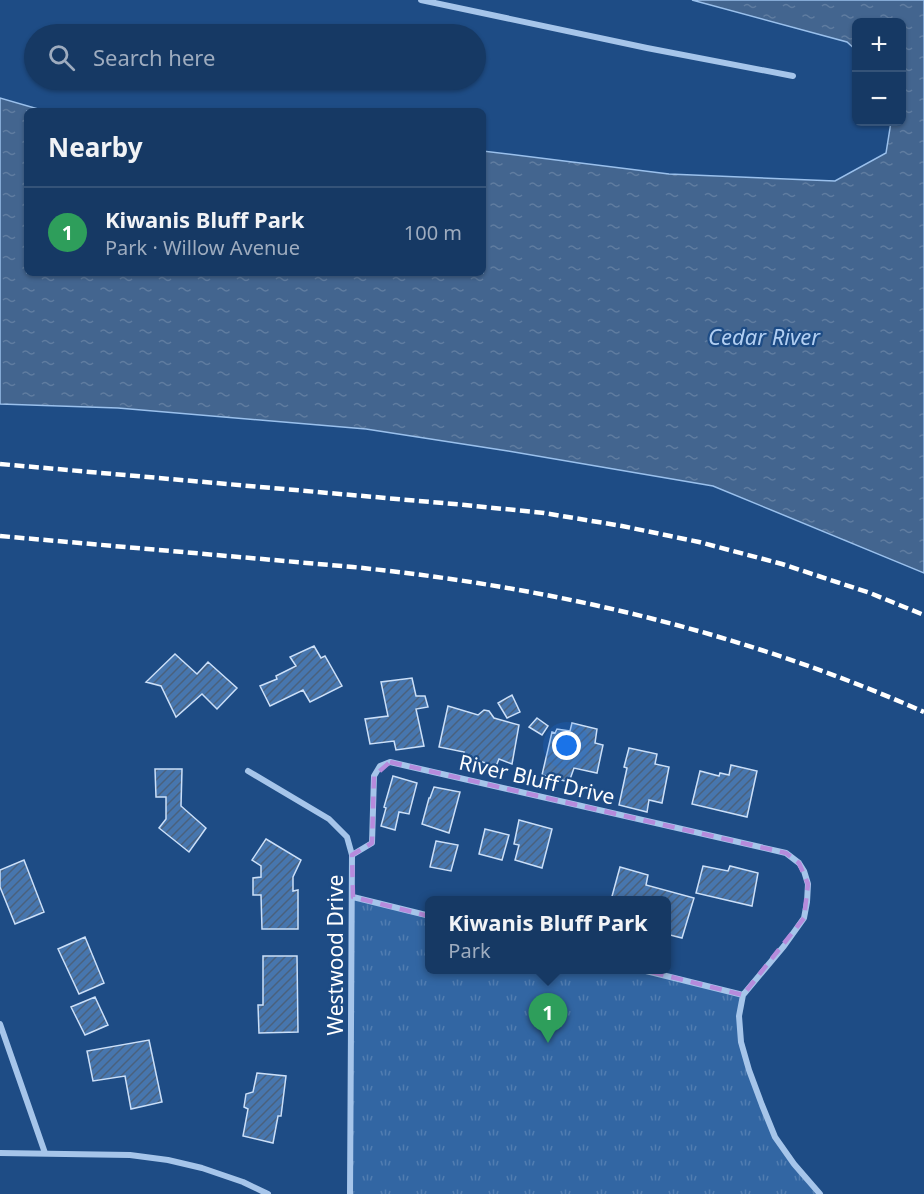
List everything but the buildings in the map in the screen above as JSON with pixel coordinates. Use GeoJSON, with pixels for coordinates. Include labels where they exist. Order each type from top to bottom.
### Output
{"type":"FeatureCollection","features":[{"type":"Feature","properties":{"kind":"street"},"geometry":{"type":"LineString","coordinates":[[421,0],[793,76]]}},
{"type":"Feature","properties":{"kind":"street","name":"River Bluff Drive"},"geometry":{"type":"LineString","coordinates":[[352,855],[372,843],[374,776],[380,766],[390,762],[786,854],[799,862],[808,884],[804,918],[743,995]]}},
{"type":"Feature","properties":{"kind":"street","name":"Westwood Drive"},"geometry":{"type":"LineString","coordinates":[[249,771],[329,819],[347,837],[352,855],[350,1194]]}},
{"type":"Feature","properties":{"kind":"street"},"geometry":{"type":"LineString","coordinates":[[353,897],[425,915]]}},
{"type":"Feature","properties":{"kind":"street"},"geometry":{"type":"LineString","coordinates":[[661,974],[743,995],[739,1016],[741,1042],[762,1105],[775,1137],[794,1164],[820,1194]]}},
{"type":"Feature","properties":{"kind":"street"},"geometry":{"type":"LineString","coordinates":[[0,1024],[45,1153]]}},
{"type":"Feature","properties":{"kind":"street"},"geometry":{"type":"LineString","coordinates":[[0,1153],[130,1155],[168,1160],[202,1168],[243,1182],[268,1194]]}},
{"type":"Feature","properties":{"kind":"highlighted area"},"geometry":{"type":"Polygon","coordinates":[[[390,762],[786,853],[799,863],[808,884],[804,918],[743,995],[353,897],[352,855],[372,843],[374,776],[390,762]]]}},
{"type":"Feature","properties":{"kind":"green space"},"geometry":{"type":"Polygon","coordinates":[[[353,897],[425,915],[425,974],[658,974],[743,995],[739,1016],[749,1070],[775,1137],[822,1194],[350,1194],[353,897]]]}},
{"type":"Feature","properties":{"kind":"water","name":"Cedar River"},"geometry":{"type":"Polygon","coordinates":[[[692,0],[924,0],[924,573],[713,486],[366,429],[118,408],[0,404],[0,98],[35,108],[24,108],[24,276],[486,276],[486,151],[669,174],[835,181],[886,153],[890,126],[906,126],[906,18],[852,18],[852,46],[847,42],[692,0]]]}},
{"type":"Feature","properties":{"kind":"railway"},"geometry":{"type":"LineString","coordinates":[[0,464],[544,513],[699,542],[782,564],[870,593],[924,615]]}},
{"type":"Feature","properties":{"kind":"railway"},"geometry":{"type":"LineString","coordinates":[[0,536],[353,567],[427,576],[572,600],[715,636],[785,658],[855,683],[924,712]]}},
{"type":"Feature","properties":{"kind":"place","name":"Kiwanis Bluff Park"},"geometry":{"type":"Point","coordinates":[548,1043]}}]}
